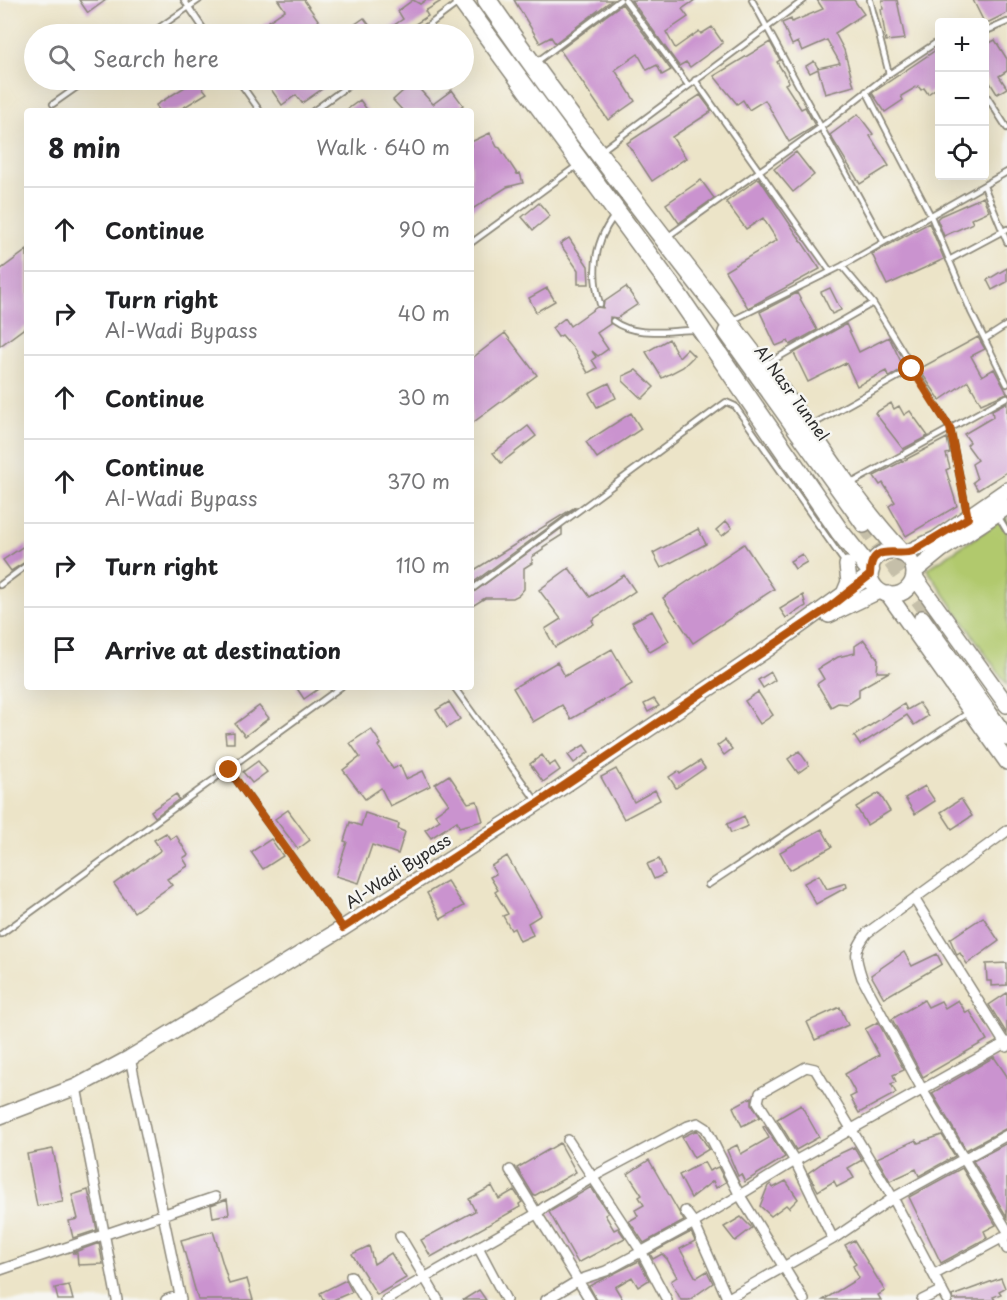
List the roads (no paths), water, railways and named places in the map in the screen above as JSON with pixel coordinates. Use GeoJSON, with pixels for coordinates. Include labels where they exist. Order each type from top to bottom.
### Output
{"type":"FeatureCollection","features":[{"type":"Feature","properties":{"kind":"highway"},"geometry":{"type":"LineString","coordinates":[[461,0],[677,294],[840,532],[862,571]]}},
{"type":"Feature","properties":{"kind":"highway"},"geometry":{"type":"LineString","coordinates":[[487,0],[631,197],[763,366],[871,518],[903,553]]}},
{"type":"Feature","properties":{"kind":"highway"},"geometry":{"type":"LineString","coordinates":[[530,96],[548,84]]}},
{"type":"Feature","properties":{"kind":"highway"},"geometry":{"type":"LineString","coordinates":[[617,212],[631,197]]}},
{"type":"Feature","properties":{"kind":"main road","name":"Al Nasr Tunnel"},"geometry":{"type":"LineString","coordinates":[[677,294],[691,305],[860,528],[703,301],[696,280]]}},
{"type":"Feature","properties":{"kind":"main road"},"geometry":{"type":"LineString","coordinates":[[844,594],[849,582],[879,555],[890,551],[903,553],[928,544],[1007,490]]}},
{"type":"Feature","properties":{"kind":"main road"},"geometry":{"type":"LineString","coordinates":[[883,592],[902,593],[908,588],[914,574],[941,550],[1002,511]]}},
{"type":"Feature","properties":{"kind":"main road"},"geometry":{"type":"LineString","coordinates":[[903,553],[911,562],[914,574],[1007,705]]}},
{"type":"Feature","properties":{"kind":"main road"},"geometry":{"type":"LineString","coordinates":[[862,571],[883,592],[1007,762]]}},
{"type":"Feature","properties":{"kind":"main road","name":"Al-Wadi Bypass"},"geometry":{"type":"LineString","coordinates":[[0,1116],[76,1087],[130,1058],[343,928],[538,803],[769,648],[844,594],[862,571]]}},
{"type":"Feature","properties":{"kind":"main road","name":"Al-Wadi Bypass"},"geometry":{"type":"LineString","coordinates":[[769,648],[883,592]]}},
{"type":"Feature","properties":{"kind":"main road"},"geometry":{"type":"LineString","coordinates":[[1007,726],[925,616],[1007,738]]}},
{"type":"Feature","properties":{"kind":"street"},"geometry":{"type":"LineString","coordinates":[[1007,831],[867,933],[856,947],[856,962],[862,978],[923,1091],[963,1157],[1005,1234],[1007,1249]]}},
{"type":"Feature","properties":{"kind":"street"},"geometry":{"type":"LineString","coordinates":[[546,1300],[579,1280],[606,1271],[694,1223],[795,1161],[852,1132],[1006,1044],[915,900]]}},
{"type":"Feature","properties":{"kind":"street"},"geometry":{"type":"LineString","coordinates":[[130,1058],[165,1213],[181,1298],[166,1300]]}},
{"type":"Feature","properties":{"kind":"street"},"geometry":{"type":"LineString","coordinates":[[833,1239],[795,1161],[758,1099],[760,1093],[803,1068],[815,1069],[893,1198],[947,1300]]}},
{"type":"Feature","properties":{"kind":"street"},"geometry":{"type":"LineString","coordinates":[[76,1087],[117,1300]]}},
{"type":"Feature","properties":{"kind":"street"},"geometry":{"type":"LineString","coordinates":[[386,1300],[536,1214],[592,1178],[688,1126],[698,1123],[706,1128],[739,1194],[764,1231],[782,1266],[804,1300]]}},
{"type":"Feature","properties":{"kind":"street"},"geometry":{"type":"LineString","coordinates":[[686,1211],[694,1223],[727,1300],[782,1266],[833,1239],[893,1198],[963,1157],[1007,1135]]}},
{"type":"Feature","properties":{"kind":"street"},"geometry":{"type":"LineString","coordinates":[[568,1140],[641,1251],[667,1300]]}},
{"type":"Feature","properties":{"kind":"street"},"geometry":{"type":"LineString","coordinates":[[510,1170],[590,1300]]}},
{"type":"Feature","properties":{"kind":"street"},"geometry":{"type":"LineString","coordinates":[[0,1270],[215,1197]]}},
{"type":"Feature","properties":{"kind":"street"},"geometry":{"type":"LineString","coordinates":[[935,1274],[1005,1234]]}},
{"type":"Feature","properties":{"kind":"street"},"geometry":{"type":"LineString","coordinates":[[400,1236],[438,1300]]}},
{"type":"Feature","properties":{"kind":"street"},"geometry":{"type":"LineString","coordinates":[[478,1247],[506,1300]]}},
{"type":"Feature","properties":{"kind":"street"},"geometry":{"type":"LineString","coordinates":[[351,1276],[365,1300]]}},
{"type":"Feature","properties":{"kind":"street"},"geometry":{"type":"LineString","coordinates":[[922,1300],[942,1290]]}},
{"type":"Feature","properties":{"kind":"lane"},"geometry":{"type":"LineString","coordinates":[[184,0],[200,24]]}},
{"type":"Feature","properties":{"kind":"lane"},"geometry":{"type":"LineString","coordinates":[[164,24],[199,0]]}},
{"type":"Feature","properties":{"kind":"lane"},"geometry":{"type":"LineString","coordinates":[[430,24],[461,0]]}},
{"type":"Feature","properties":{"kind":"lane"},"geometry":{"type":"LineString","coordinates":[[533,65],[620,0]]}},
{"type":"Feature","properties":{"kind":"lane"},"geometry":{"type":"LineString","coordinates":[[625,0],[688,85]]}},
{"type":"Feature","properties":{"kind":"lane"},"geometry":{"type":"LineString","coordinates":[[752,0],[883,241]]}},
{"type":"Feature","properties":{"kind":"lane"},"geometry":{"type":"LineString","coordinates":[[598,152],[804,0]]}},
{"type":"Feature","properties":{"kind":"lane"},"geometry":{"type":"LineString","coordinates":[[870,0],[889,74]]}},
{"type":"Feature","properties":{"kind":"lane"},"geometry":{"type":"LineString","coordinates":[[989,31],[1007,22]]}},
{"type":"Feature","properties":{"kind":"lane"},"geometry":{"type":"LineString","coordinates":[[664,240],[935,43]]}},
{"type":"Feature","properties":{"kind":"lane"},"geometry":{"type":"LineString","coordinates":[[695,80],[830,271]]}},
{"type":"Feature","properties":{"kind":"lane"},"geometry":{"type":"LineString","coordinates":[[53,104],[73,90]]}},
{"type":"Feature","properties":{"kind":"lane"},"geometry":{"type":"LineString","coordinates":[[245,90],[258,108]]}},
{"type":"Feature","properties":{"kind":"lane"},"geometry":{"type":"LineString","coordinates":[[317,108],[342,90]]}},
{"type":"Feature","properties":{"kind":"lane"},"geometry":{"type":"LineString","coordinates":[[866,91],[931,216],[1007,384]]}},
{"type":"Feature","properties":{"kind":"lane"},"geometry":{"type":"LineString","coordinates":[[989,100],[1007,128]]}},
{"type":"Feature","properties":{"kind":"lane"},"geometry":{"type":"LineString","coordinates":[[474,241],[580,163]]}},
{"type":"Feature","properties":{"kind":"lane"},"geometry":{"type":"LineString","coordinates":[[729,322],[842,266],[1007,172]]}},
{"type":"Feature","properties":{"kind":"lane"},"geometry":{"type":"LineString","coordinates":[[984,186],[1005,231],[1007,242]]}},
{"type":"Feature","properties":{"kind":"lane"},"geometry":{"type":"LineString","coordinates":[[600,304],[595,280],[596,256],[603,232],[617,212]]}},
{"type":"Feature","properties":{"kind":"lane"},"geometry":{"type":"LineString","coordinates":[[950,260],[1005,231]]}},
{"type":"Feature","properties":{"kind":"lane"},"geometry":{"type":"LineString","coordinates":[[842,266],[873,303],[950,428],[968,518]]}},
{"type":"Feature","properties":{"kind":"lane"},"geometry":{"type":"LineString","coordinates":[[763,366],[873,303]]}},
{"type":"Feature","properties":{"kind":"lane"},"geometry":{"type":"LineString","coordinates":[[613,321],[622,327],[642,331],[700,330]]}},
{"type":"Feature","properties":{"kind":"lane"},"geometry":{"type":"LineString","coordinates":[[985,339],[1007,325]]}},
{"type":"Feature","properties":{"kind":"lane"},"geometry":{"type":"LineString","coordinates":[[808,428],[912,369]]}},
{"type":"Feature","properties":{"kind":"lane"},"geometry":{"type":"LineString","coordinates":[[848,485],[1007,397]]}},
{"type":"Feature","properties":{"kind":"lane"},"geometry":{"type":"LineString","coordinates":[[474,588],[726,402],[735,406],[862,571]]}},
{"type":"Feature","properties":{"kind":"lane"},"geometry":{"type":"LineString","coordinates":[[1002,511],[1007,531]]}},
{"type":"Feature","properties":{"kind":"lane"},"geometry":{"type":"LineString","coordinates":[[0,585],[24,567]]}},
{"type":"Feature","properties":{"kind":"lane"},"geometry":{"type":"LineString","coordinates":[[1,934],[337,690]]}},
{"type":"Feature","properties":{"kind":"lane"},"geometry":{"type":"LineString","coordinates":[[456,690],[538,803]]}},
{"type":"Feature","properties":{"kind":"lane"},"geometry":{"type":"LineString","coordinates":[[708,885],[970,712]]}},
{"type":"Feature","properties":{"kind":"lane"},"geometry":{"type":"LineString","coordinates":[[229,770],[343,928]]}},
{"type":"Feature","properties":{"kind":"tunnel"},"geometry":{"type":"LineString","coordinates":[[864,525],[928,614]]}}]}
